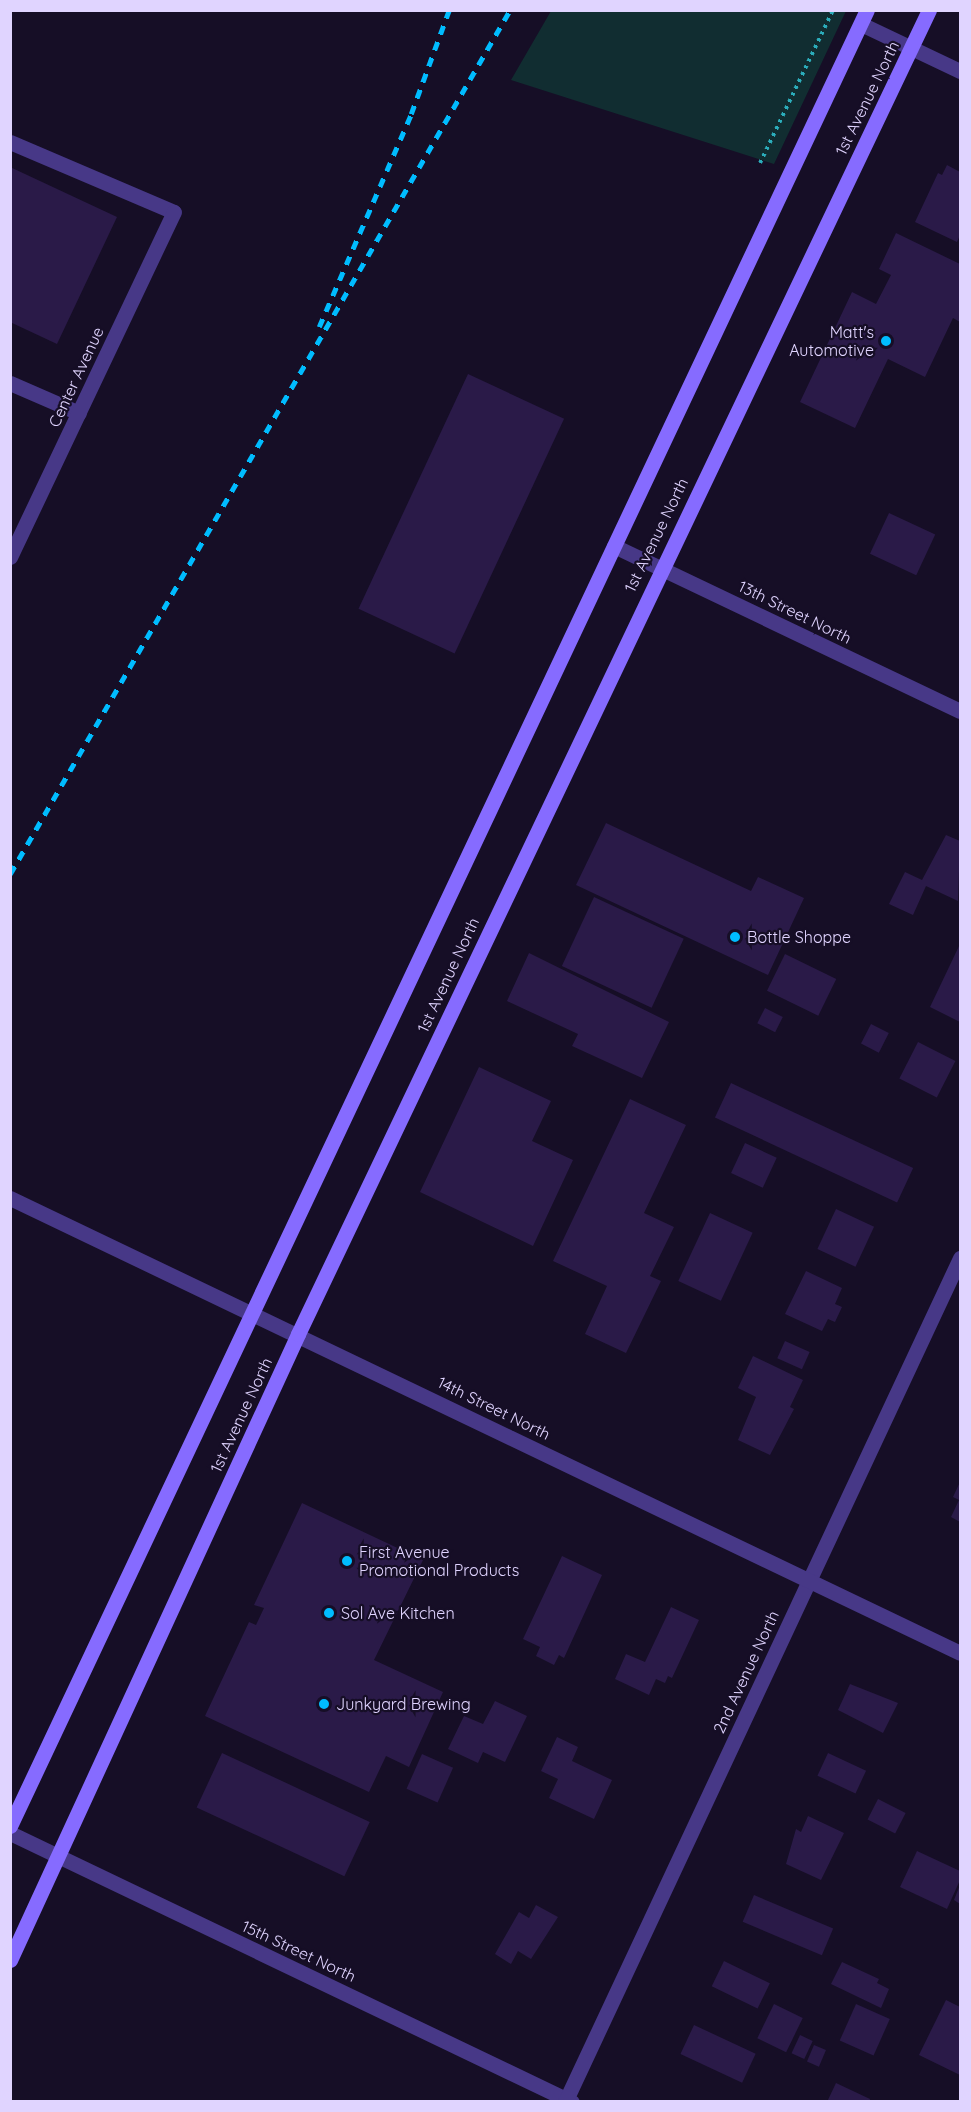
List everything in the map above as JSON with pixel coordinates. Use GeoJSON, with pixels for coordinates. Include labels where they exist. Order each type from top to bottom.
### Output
{"type":"FeatureCollection","features":[{"type":"Feature","properties":{"kind":"main road","name":"1st Avenue North"},"geometry":{"type":"LineString","coordinates":[[10,1960],[298,1334],[660,567],[929,10]]}},
{"type":"Feature","properties":{"kind":"main road","name":"1st Avenue North"},"geometry":{"type":"LineString","coordinates":[[10,1826],[864,17]]}},
{"type":"Feature","properties":{"kind":"street"},"geometry":{"type":"LineString","coordinates":[[864,17],[911,48],[960,71]]}},
{"type":"Feature","properties":{"kind":"street","name":"Center Avenue"},"geometry":{"type":"LineString","coordinates":[[10,142],[174,213],[10,557]]}},
{"type":"Feature","properties":{"kind":"street"},"geometry":{"type":"LineString","coordinates":[[10,383],[79,413]]}},
{"type":"Feature","properties":{"kind":"street","name":"13th Street North"},"geometry":{"type":"LineString","coordinates":[[614,546],[960,711]]}},
{"type":"Feature","properties":{"kind":"street","name":"14th Street North"},"geometry":{"type":"LineString","coordinates":[[10,1198],[960,1653]]}},
{"type":"Feature","properties":{"kind":"street","name":"2nd Avenue North"},"geometry":{"type":"LineString","coordinates":[[568,2100],[960,1258]]}},
{"type":"Feature","properties":{"kind":"street","name":"15th Street North"},"geometry":{"type":"LineString","coordinates":[[10,1833],[568,2100]]}},
{"type":"Feature","properties":{"kind":"path"},"geometry":{"type":"LineString","coordinates":[[760,163],[832,10]]}},
{"type":"Feature","properties":{"kind":"green space"},"geometry":{"type":"Polygon","coordinates":[[[551,11],[846,11],[774,164],[511,80],[551,11]]]}},
{"type":"Feature","properties":{"kind":"building"},"geometry":{"type":"Polygon","coordinates":[[[947,165],[960,172],[960,235],[957,242],[915,222],[938,173],[942,175],[947,165]]]}},
{"type":"Feature","properties":{"kind":"building"},"geometry":{"type":"Polygon","coordinates":[[[10,167],[117,217],[57,344],[10,322],[10,167]]]}},
{"type":"Feature","properties":{"kind":"building","name":"Matt's Automotive"},"geometry":{"type":"Polygon","coordinates":[[[896,233],[960,264],[960,322],[953,318],[925,377],[888,359],[855,428],[800,402],[852,292],[876,304],[891,275],[879,269],[896,233]]]}},
{"type":"Feature","properties":{"kind":"building"},"geometry":{"type":"Polygon","coordinates":[[[468,374],[564,419],[455,654],[359,609],[468,374]]]}},
{"type":"Feature","properties":{"kind":"building"},"geometry":{"type":"Polygon","coordinates":[[[889,513],[935,535],[916,575],[870,554],[889,513]]]}},
{"type":"Feature","properties":{"kind":"building","name":"Bottle Shoppe"},"geometry":{"type":"Polygon","coordinates":[[[606,823],[751,891],[758,877],[804,898],[768,975],[576,885],[606,823]]]}},
{"type":"Feature","properties":{"kind":"building"},"geometry":{"type":"Polygon","coordinates":[[[946,835],[960,841],[958,901],[926,886],[913,915],[889,904],[905,872],[922,880],[946,835]]]}},
{"type":"Feature","properties":{"kind":"building"},"geometry":{"type":"Polygon","coordinates":[[[594,897],[684,939],[652,1008],[562,966],[594,897]]]}},
{"type":"Feature","properties":{"kind":"building"},"geometry":{"type":"Polygon","coordinates":[[[960,944],[960,1022],[930,1007],[960,944]]]}},
{"type":"Feature","properties":{"kind":"building"},"geometry":{"type":"Polygon","coordinates":[[[529,953],[669,1022],[642,1078],[572,1046],[578,1034],[507,1001],[529,953]]]}},
{"type":"Feature","properties":{"kind":"building"},"geometry":{"type":"Polygon","coordinates":[[[785,954],[836,979],[818,1016],[767,991],[785,954]]]}},
{"type":"Feature","properties":{"kind":"building"},"geometry":{"type":"Polygon","coordinates":[[[765,1008],[783,1017],[775,1032],[757,1023],[765,1008]]]}},
{"type":"Feature","properties":{"kind":"building"},"geometry":{"type":"Polygon","coordinates":[[[871,1024],[889,1033],[879,1053],[861,1044],[871,1024]]]}},
{"type":"Feature","properties":{"kind":"building"},"geometry":{"type":"Polygon","coordinates":[[[918,1042],[955,1061],[937,1098],[899,1079],[918,1042]]]}},
{"type":"Feature","properties":{"kind":"building"},"geometry":{"type":"Polygon","coordinates":[[[479,1067],[551,1101],[532,1141],[573,1160],[533,1246],[420,1192],[479,1067]]]}},
{"type":"Feature","properties":{"kind":"building"},"geometry":{"type":"Polygon","coordinates":[[[731,1083],[913,1168],[897,1202],[715,1117],[731,1083]]]}},
{"type":"Feature","properties":{"kind":"building"},"geometry":{"type":"Polygon","coordinates":[[[630,1099],[686,1125],[644,1213],[674,1227],[650,1276],[661,1281],[626,1353],[585,1334],[607,1286],[553,1261],[630,1099]]]}},
{"type":"Feature","properties":{"kind":"building"},"geometry":{"type":"Polygon","coordinates":[[[745,1143],[777,1158],[763,1188],[731,1173],[745,1143]]]}},
{"type":"Feature","properties":{"kind":"building"},"geometry":{"type":"Polygon","coordinates":[[[836,1209],[874,1227],[855,1267],[817,1249],[836,1209]]]}},
{"type":"Feature","properties":{"kind":"building"},"geometry":{"type":"Polygon","coordinates":[[[710,1213],[753,1233],[721,1301],[678,1281],[710,1213]]]}},
{"type":"Feature","properties":{"kind":"building"},"geometry":{"type":"Polygon","coordinates":[[[806,1271],[842,1288],[835,1304],[842,1307],[835,1322],[828,1319],[822,1331],[785,1314],[806,1271]]]}},
{"type":"Feature","properties":{"kind":"building"},"geometry":{"type":"Polygon","coordinates":[[[785,1341],[810,1352],[802,1369],[777,1358],[785,1341]]]}},
{"type":"Feature","properties":{"kind":"building"},"geometry":{"type":"Polygon","coordinates":[[[753,1356],[803,1380],[790,1407],[794,1409],[770,1455],[738,1440],[756,1397],[738,1388],[753,1356]]]}},
{"type":"Feature","properties":{"kind":"building"},"geometry":{"type":"Polygon","coordinates":[[[960,1482],[960,1522],[951,1517],[959,1500],[953,1497],[960,1482]]]}},
{"type":"Feature","properties":{"kind":"building","name":"Junkyard Brewing"},"geometry":{"type":"Polygon","coordinates":[[[302,1503],[423,1560],[374,1660],[443,1692],[409,1767],[386,1756],[369,1792],[205,1716],[249,1622],[256,1625],[264,1608],[254,1605],[302,1503]]]}},
{"type":"Feature","properties":{"kind":"building"},"geometry":{"type":"Polygon","coordinates":[[[562,1556],[602,1575],[564,1658],[559,1655],[554,1665],[536,1656],[540,1647],[523,1639],[562,1556]]]}},
{"type":"Feature","properties":{"kind":"building"},"geometry":{"type":"Polygon","coordinates":[[[671,1607],[699,1620],[672,1678],[668,1676],[665,1683],[656,1679],[649,1695],[615,1679],[626,1654],[645,1662],[671,1607]]]}},
{"type":"Feature","properties":{"kind":"building"},"geometry":{"type":"Polygon","coordinates":[[[850,1684],[898,1703],[883,1733],[838,1710],[850,1684]]]}},
{"type":"Feature","properties":{"kind":"building"},"geometry":{"type":"Polygon","coordinates":[[[495,1701],[527,1716],[505,1762],[483,1752],[478,1763],[448,1749],[464,1716],[483,1724],[495,1701]]]}},
{"type":"Feature","properties":{"kind":"building"},"geometry":{"type":"Polygon","coordinates":[[[557,1737],[578,1747],[572,1761],[612,1780],[594,1819],[549,1798],[558,1779],[541,1771],[557,1737]]]}},
{"type":"Feature","properties":{"kind":"building"},"geometry":{"type":"Polygon","coordinates":[[[222,1753],[370,1822],[344,1876],[197,1807],[222,1753]]]}},
{"type":"Feature","properties":{"kind":"building"},"geometry":{"type":"Polygon","coordinates":[[[828,1753],[866,1771],[855,1793],[817,1776],[828,1753]]]}},
{"type":"Feature","properties":{"kind":"building"},"geometry":{"type":"Polygon","coordinates":[[[422,1754],[453,1768],[438,1803],[407,1789],[422,1754]]]}},
{"type":"Feature","properties":{"kind":"building"},"geometry":{"type":"Polygon","coordinates":[[[878,1799],[906,1813],[895,1834],[868,1819],[878,1799]]]}},
{"type":"Feature","properties":{"kind":"building"},"geometry":{"type":"Polygon","coordinates":[[[808,1816],[844,1833],[821,1880],[786,1864],[796,1829],[801,1832],[808,1816]]]}},
{"type":"Feature","properties":{"kind":"building"},"geometry":{"type":"Polygon","coordinates":[[[917,1851],[960,1871],[960,1880],[947,1909],[900,1887],[917,1851]]]}},
{"type":"Feature","properties":{"kind":"building"},"geometry":{"type":"Polygon","coordinates":[[[960,1885],[960,1904],[954,1900],[960,1885]]]}},
{"type":"Feature","properties":{"kind":"building"},"geometry":{"type":"Polygon","coordinates":[[[754,1895],[833,1929],[822,1955],[743,1922],[754,1895]]]}},
{"type":"Feature","properties":{"kind":"building"},"geometry":{"type":"Polygon","coordinates":[[[536,1905],[558,1917],[531,1959],[518,1951],[511,1964],[495,1954],[519,1912],[529,1918],[536,1905]]]}},
{"type":"Feature","properties":{"kind":"building"},"geometry":{"type":"Polygon","coordinates":[[[724,1961],[770,1983],[758,2009],[712,1986],[724,1961]]]}},
{"type":"Feature","properties":{"kind":"building"},"geometry":{"type":"Polygon","coordinates":[[[842,1962],[879,1979],[877,1983],[889,1989],[881,2008],[831,1984],[842,1962]]]}},
{"type":"Feature","properties":{"kind":"building"},"geometry":{"type":"Polygon","coordinates":[[[946,2000],[960,2007],[960,2075],[919,2055],[946,2000]]]}},
{"type":"Feature","properties":{"kind":"building"},"geometry":{"type":"Polygon","coordinates":[[[774,2004],[803,2018],[786,2052],[757,2038],[774,2004]]]}},
{"type":"Feature","properties":{"kind":"building"},"geometry":{"type":"Polygon","coordinates":[[[856,2004],[890,2019],[874,2056],[840,2041],[856,2004]]]}},
{"type":"Feature","properties":{"kind":"building"},"geometry":{"type":"Polygon","coordinates":[[[694,2025],[756,2054],[742,2083],[680,2054],[694,2025]]]}},
{"type":"Feature","properties":{"kind":"building"},"geometry":{"type":"Polygon","coordinates":[[[800,2035],[813,2041],[804,2059],[792,2053],[800,2035]]]}},
{"type":"Feature","properties":{"kind":"building"},"geometry":{"type":"Polygon","coordinates":[[[814,2045],[826,2050],[819,2067],[807,2062],[814,2045]]]}},
{"type":"Feature","properties":{"kind":"building"},"geometry":{"type":"Polygon","coordinates":[[[836,2083],[870,2099],[869,2102],[827,2102],[836,2083]]]}},
{"type":"Feature","properties":{"kind":"railway"},"geometry":{"type":"LineString","coordinates":[[319,327],[411,114],[449,10]]}},
{"type":"Feature","properties":{"kind":"railway"},"geometry":{"type":"LineString","coordinates":[[10,874],[510,10]]}},
{"type":"Feature","properties":{"kind":"place","name":"Matt's Automotive"},"geometry":{"type":"Point","coordinates":[886,341]}},
{"type":"Feature","properties":{"kind":"place","name":"Bottle Shoppe"},"geometry":{"type":"Point","coordinates":[735,937]}},
{"type":"Feature","properties":{"kind":"place","name":"First Avenue Promotional Products"},"geometry":{"type":"Point","coordinates":[347,1561]}},
{"type":"Feature","properties":{"kind":"place","name":"Sol Ave Kitchen"},"geometry":{"type":"Point","coordinates":[329,1613]}},
{"type":"Feature","properties":{"kind":"place","name":"Junkyard Brewing"},"geometry":{"type":"Point","coordinates":[324,1704]}}]}
